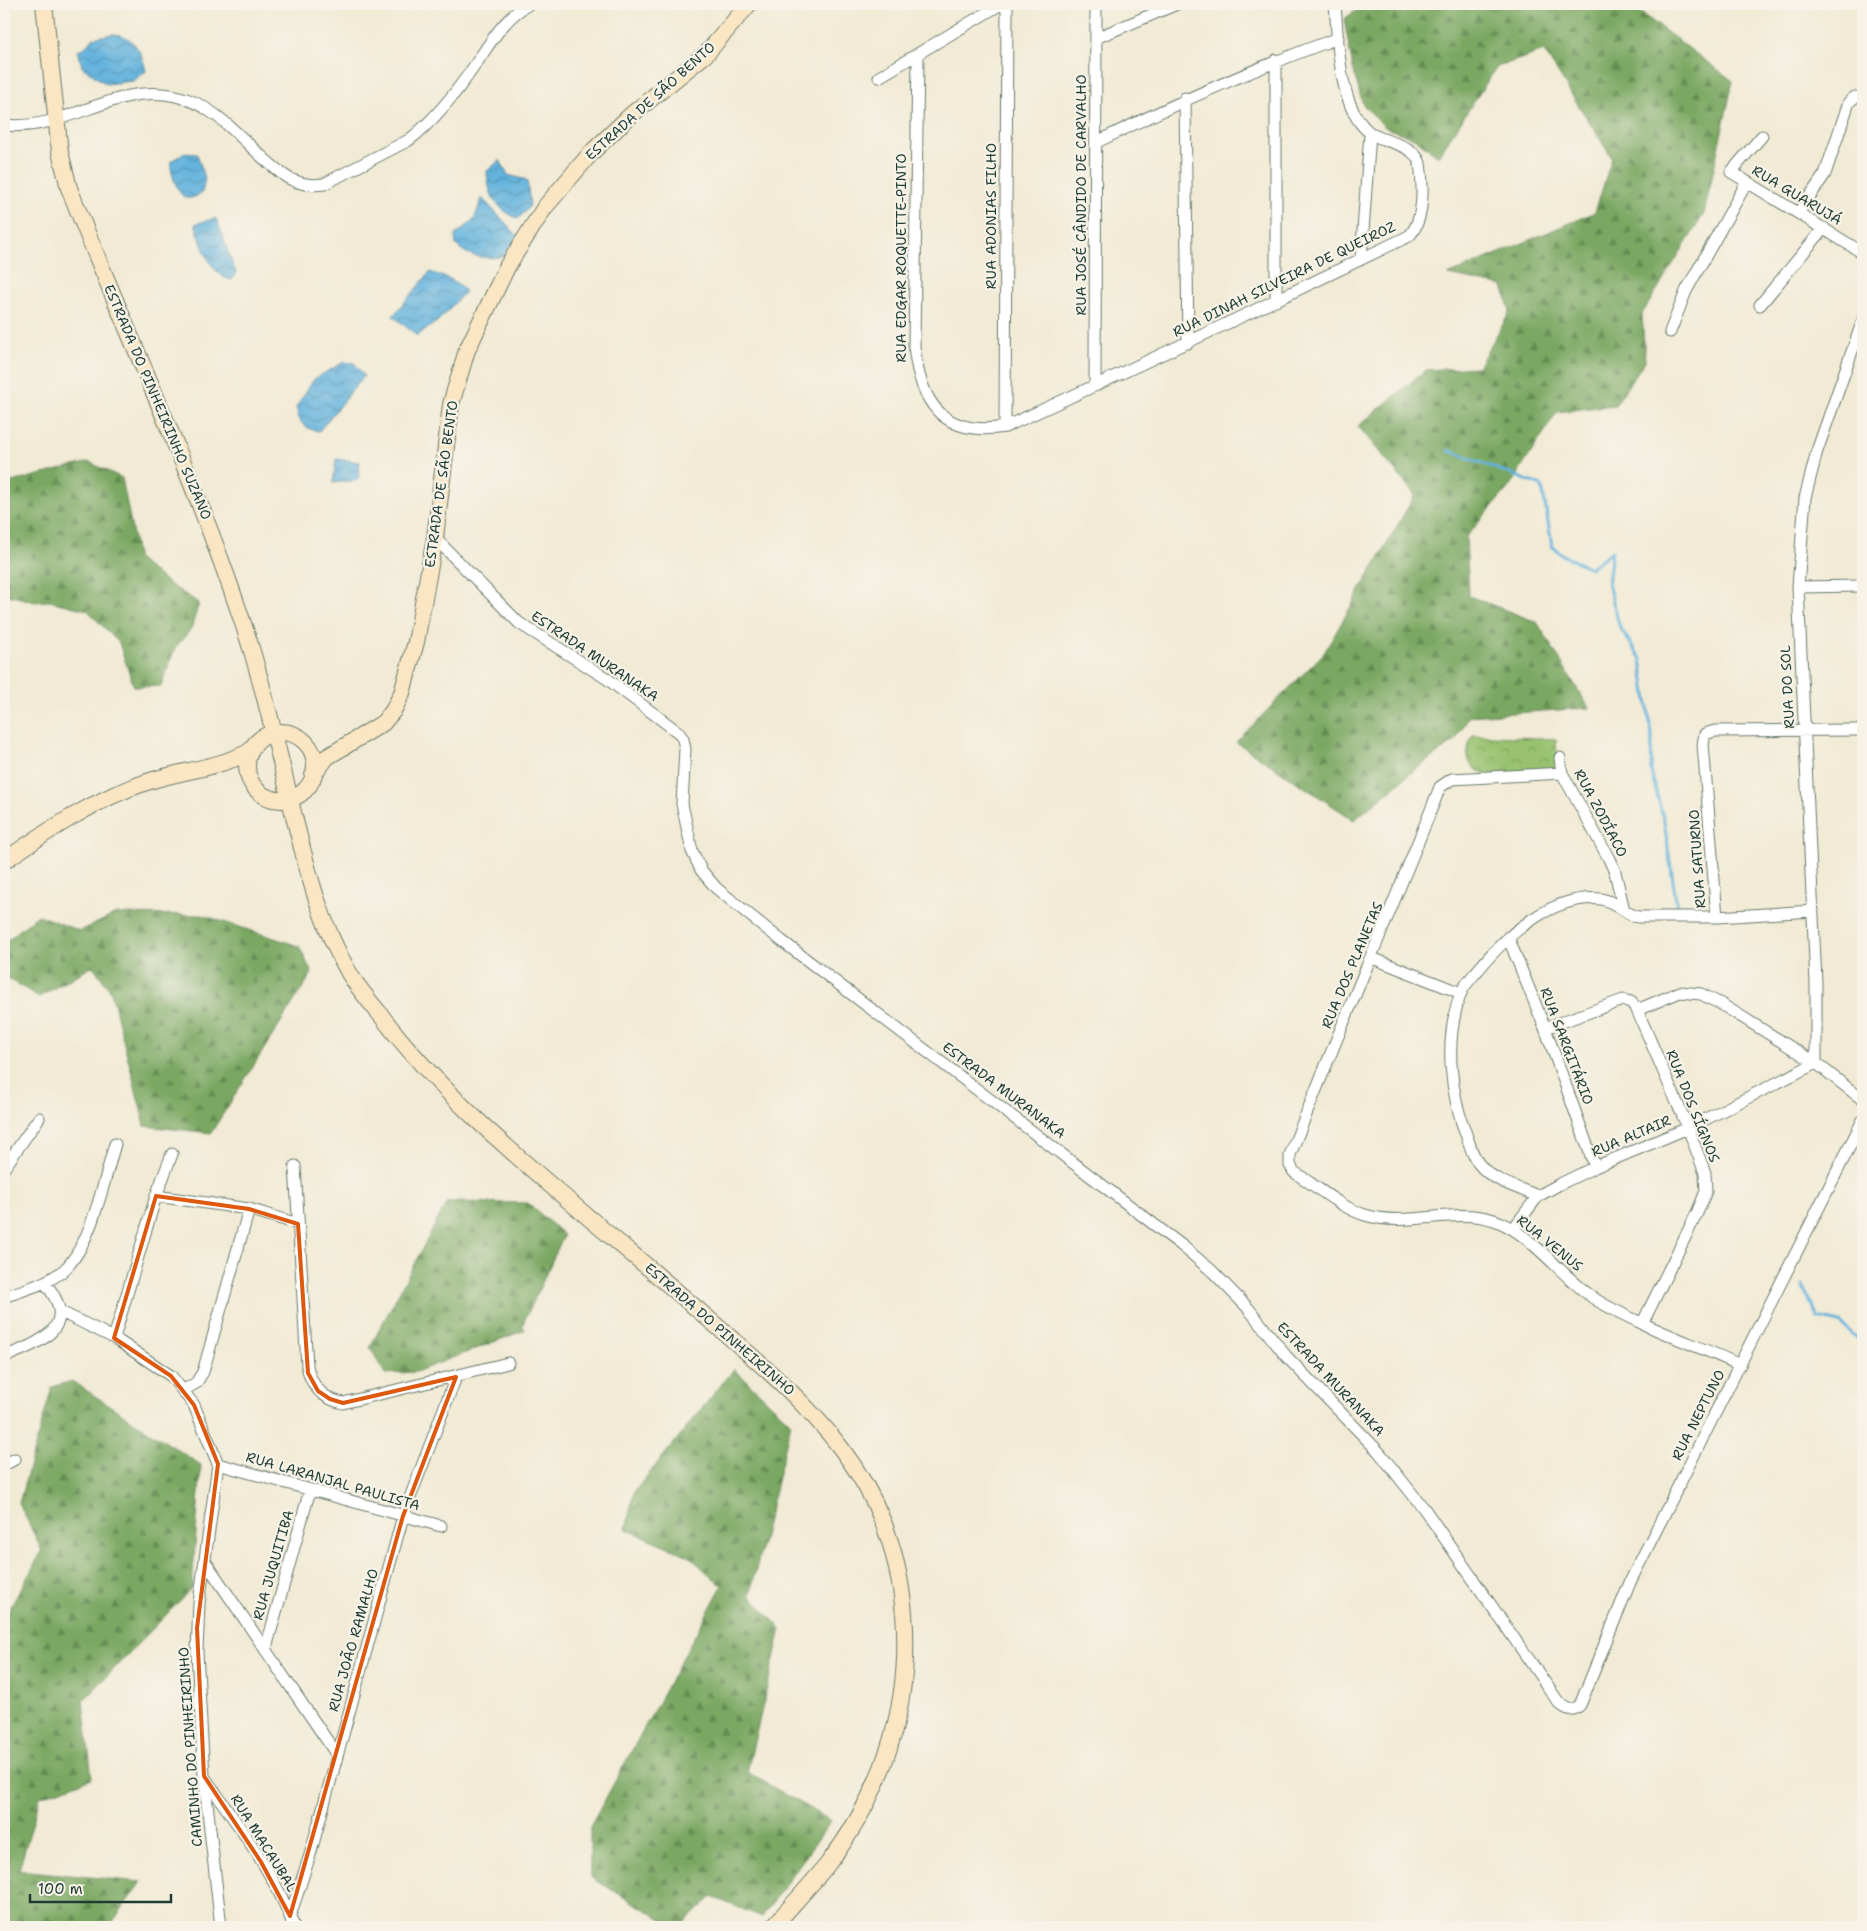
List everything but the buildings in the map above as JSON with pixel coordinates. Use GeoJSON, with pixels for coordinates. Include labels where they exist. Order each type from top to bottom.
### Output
{"type":"FeatureCollection","features":[{"type":"Feature","properties":{"kind":"main road","name":"ESTRADA DO PINHEIRINHO SUZANO"},"geometry":{"type":"LineString","coordinates":[[44,4],[60,152],[69,188],[207,517],[250,648],[290,798]]}},
{"type":"Feature","properties":{"kind":"main road","name":"ESTRADA DE SÃO BENTO"},"geometry":{"type":"LineString","coordinates":[[313,775],[328,757],[348,743],[368,734],[382,723],[393,711],[402,693],[416,642],[435,538],[446,435],[457,378],[470,342],[508,265],[544,206],[591,153],[631,115],[706,54],[749,4]]}},
{"type":"Feature","properties":{"kind":"main road"},"geometry":{"type":"LineString","coordinates":[[4,861],[69,818],[120,791],[174,774],[215,767],[249,752],[264,736],[274,733],[294,734],[309,747],[314,766],[313,775],[308,785],[300,794],[290,798],[268,797],[259,792],[248,774],[249,752]]}},
{"type":"Feature","properties":{"kind":"main road","name":"ESTRADA DE SÃO BENTO"},"geometry":{"type":"LineString","coordinates":[[309,747],[348,743]]}},
{"type":"Feature","properties":{"kind":"main road"},"geometry":{"type":"LineString","coordinates":[[215,767],[237,774],[252,783]]}},
{"type":"Feature","properties":{"kind":"main road","name":"ESTRADA DO PINHEIRINHO"},"geometry":{"type":"LineString","coordinates":[[290,798],[314,896],[334,946],[353,980],[403,1045],[432,1078],[536,1174],[645,1264],[797,1397],[841,1445],[880,1515],[897,1567],[906,1635],[904,1677],[897,1720],[869,1799],[829,1862],[774,1927]]}},
{"type":"Feature","properties":{"kind":"street"},"geometry":{"type":"LineString","coordinates":[[4,125],[34,126],[56,122],[129,95],[150,92],[169,94],[198,104],[288,178],[300,184],[313,186],[324,184],[410,140],[422,130],[458,89],[505,23],[529,4]]}},
{"type":"Feature","properties":{"kind":"street"},"geometry":{"type":"LineString","coordinates":[[880,77],[918,56],[1001,4]]}},
{"type":"Feature","properties":{"kind":"street","name":"RUA ADONIAS FILHO"},"geometry":{"type":"LineString","coordinates":[[1006,427],[1007,4]]}},
{"type":"Feature","properties":{"kind":"street","name":"RUA JOSÉ CÂNDIDO DE CARVALHO"},"geometry":{"type":"LineString","coordinates":[[1095,386],[1096,4]]}},
{"type":"Feature","properties":{"kind":"street"},"geometry":{"type":"LineString","coordinates":[[1096,38],[1177,4]]}},
{"type":"Feature","properties":{"kind":"street"},"geometry":{"type":"LineString","coordinates":[[1335,4],[1344,82],[1352,108],[1370,132],[1361,259]]}},
{"type":"Feature","properties":{"kind":"street"},"geometry":{"type":"LineString","coordinates":[[1097,142],[1185,98],[1276,60],[1338,38]]}},
{"type":"Feature","properties":{"kind":"street","name":"RUA EDGAR ROQUETTE-PINTO"},"geometry":{"type":"LineString","coordinates":[[918,56],[914,346],[916,368],[926,396],[948,419],[962,427],[974,429],[1006,427]]}},
{"type":"Feature","properties":{"kind":"street"},"geometry":{"type":"LineString","coordinates":[[1276,60],[1276,301]]}},
{"type":"Feature","properties":{"kind":"street"},"geometry":{"type":"LineString","coordinates":[[1799,212],[1825,174],[1849,102],[1855,96],[1863,97]]}},
{"type":"Feature","properties":{"kind":"street"},"geometry":{"type":"LineString","coordinates":[[1185,98],[1188,342]]}},
{"type":"Feature","properties":{"kind":"street","name":"RUA DINAH SILVEIRA DE QUEIROZ"},"geometry":{"type":"LineString","coordinates":[[1006,427],[1276,301],[1409,236],[1418,224],[1419,217],[1421,171],[1418,157],[1410,149],[1370,132]]}},
{"type":"Feature","properties":{"kind":"street","name":"RUA GUARUJÁ"},"geometry":{"type":"LineString","coordinates":[[1762,136],[1731,172],[1863,252]]}},
{"type":"Feature","properties":{"kind":"street"},"geometry":{"type":"LineString","coordinates":[[1670,332],[1686,291],[1747,182]]}},
{"type":"Feature","properties":{"kind":"street"},"geometry":{"type":"LineString","coordinates":[[1760,305],[1824,228]]}},
{"type":"Feature","properties":{"kind":"street","name":"RUA DO SOL"},"geometry":{"type":"LineString","coordinates":[[1816,1063],[1816,983],[1798,587],[1805,498],[1817,451],[1863,320]]}},
{"type":"Feature","properties":{"kind":"street","name":"ESTRADA MURANAKA"},"geometry":{"type":"LineString","coordinates":[[435,538],[519,623],[606,678],[678,732],[683,740],[685,749],[682,804],[692,851],[701,870],[716,888],[782,941],[1181,1245],[1212,1271],[1248,1308],[1286,1356],[1379,1452],[1425,1510],[1559,1704]]}},
{"type":"Feature","properties":{"kind":"street"},"geometry":{"type":"LineString","coordinates":[[1798,587],[1863,586]]}},
{"type":"Feature","properties":{"kind":"street"},"geometry":{"type":"LineString","coordinates":[[1804,730],[1863,730]]}},
{"type":"Feature","properties":{"kind":"street","name":"RUA SATURNO"},"geometry":{"type":"LineString","coordinates":[[1461,993],[1490,954],[1508,937],[1541,913],[1571,904],[1600,899],[1609,901],[1638,917],[1717,916],[1703,744],[1705,734],[1716,731],[1804,730]]}},
{"type":"Feature","properties":{"kind":"street","name":"RUA ZODÍACO"},"geometry":{"type":"LineString","coordinates":[[1560,758],[1562,774],[1615,872],[1624,910]]}},
{"type":"Feature","properties":{"kind":"street","name":"RUA DOS PLANETAS"},"geometry":{"type":"LineString","coordinates":[[1290,1155],[1333,1047],[1372,958],[1440,787],[1452,779],[1562,774]]}},
{"type":"Feature","properties":{"kind":"street"},"geometry":{"type":"LineString","coordinates":[[1717,916],[1813,911]]}},
{"type":"Feature","properties":{"kind":"street","name":"RUA SARGITÁRIO"},"geometry":{"type":"LineString","coordinates":[[1508,937],[1545,1028],[1595,1167]]}},
{"type":"Feature","properties":{"kind":"street"},"geometry":{"type":"LineString","coordinates":[[1372,958],[1461,993],[1452,1035],[1451,1070],[1460,1115],[1473,1154],[1478,1164],[1488,1174],[1538,1196],[1513,1229]]}},
{"type":"Feature","properties":{"kind":"street"},"geometry":{"type":"LineString","coordinates":[[1545,1028],[1623,1000],[1631,1002],[1637,1010],[1680,992],[1701,994],[1721,1004],[1816,1063],[1863,1100]]}},
{"type":"Feature","properties":{"kind":"street","name":"RUA DOS SÍGNOS"},"geometry":{"type":"LineString","coordinates":[[1637,1010],[1688,1128],[1705,1173],[1706,1190],[1697,1213],[1643,1322]]}},
{"type":"Feature","properties":{"kind":"street","name":"RUA ALTAIR"},"geometry":{"type":"LineString","coordinates":[[1538,1196],[1595,1167],[1688,1128],[1816,1063]]}},
{"type":"Feature","properties":{"kind":"street"},"geometry":{"type":"LineString","coordinates":[[4,1168],[39,1118]]}},
{"type":"Feature","properties":{"kind":"street","name":"RUA NEPTUNO"},"geometry":{"type":"LineString","coordinates":[[1559,1704],[1566,1710],[1574,1710],[1580,1705],[1631,1580],[1863,1120]]}},
{"type":"Feature","properties":{"kind":"street"},"geometry":{"type":"LineString","coordinates":[[4,1297],[44,1282],[60,1273],[79,1253],[115,1144]]}},
{"type":"Feature","properties":{"kind":"street"},"geometry":{"type":"LineString","coordinates":[[114,1338],[156,1196],[172,1154]]}},
{"type":"Feature","properties":{"kind":"street","name":"RUA VENUS"},"geometry":{"type":"LineString","coordinates":[[1290,1155],[1290,1165],[1294,1172],[1355,1211],[1367,1216],[1414,1218],[1471,1216],[1494,1220],[1513,1229],[1588,1293],[1643,1322],[1740,1365]]}},
{"type":"Feature","properties":{"kind":"street"},"geometry":{"type":"LineString","coordinates":[[295,1166],[308,1366],[311,1379],[318,1391],[330,1399],[343,1403],[508,1363]]}},
{"type":"Feature","properties":{"kind":"street"},"geometry":{"type":"LineString","coordinates":[[156,1196],[250,1209],[298,1224]]}},
{"type":"Feature","properties":{"kind":"street"},"geometry":{"type":"LineString","coordinates":[[184,1390],[196,1383],[203,1372],[250,1209]]}},
{"type":"Feature","properties":{"kind":"street"},"geometry":{"type":"LineString","coordinates":[[4,1357],[37,1342],[54,1328],[61,1312],[55,1294],[44,1282]]}},
{"type":"Feature","properties":{"kind":"street","name":"CAMINHO DO PINHEIRINHO"},"geometry":{"type":"LineString","coordinates":[[61,1312],[114,1338],[171,1376],[184,1390],[207,1432],[218,1464],[199,1602],[197,1652],[204,1776],[221,1927]]}},
{"type":"Feature","properties":{"kind":"street","name":"RUA JOÃO RAMALHO"},"geometry":{"type":"LineString","coordinates":[[290,1916],[310,1855],[403,1516],[456,1377]]}},
{"type":"Feature","properties":{"kind":"street"},"geometry":{"type":"LineString","coordinates":[[4,1465],[15,1459]]}},
{"type":"Feature","properties":{"kind":"street","name":"RUA LARANJAL PAULISTA"},"geometry":{"type":"LineString","coordinates":[[218,1464],[441,1526]]}},
{"type":"Feature","properties":{"kind":"street","name":"RUA JUQUITIBA"},"geometry":{"type":"LineString","coordinates":[[266,1648],[310,1490]]}},
{"type":"Feature","properties":{"kind":"street"},"geometry":{"type":"LineString","coordinates":[[205,1561],[337,1755]]}},
{"type":"Feature","properties":{"kind":"street","name":"RUA MACAUBAL"},"geometry":{"type":"LineString","coordinates":[[204,1776],[261,1862],[294,1927]]}},
{"type":"Feature","properties":{"kind":"highlighted area"},"geometry":{"type":"Polygon","coordinates":[[[156,1196],[249,1209],[298,1224],[308,1373],[318,1391],[330,1399],[343,1403],[456,1377],[403,1516],[290,1916],[261,1862],[204,1776],[197,1628],[218,1464],[194,1405],[171,1376],[114,1338],[156,1196]]]}},
{"type":"Feature","properties":{"kind":"green space"},"geometry":{"type":"Polygon","coordinates":[[[1365,4],[1633,4],[1633,7],[1733,81],[1704,214],[1642,314],[1645,361],[1615,405],[1557,412],[1510,486],[1466,537],[1469,596],[1537,622],[1589,708],[1469,716],[1455,741],[1416,769],[1354,820],[1236,742],[1324,653],[1415,495],[1358,426],[1426,370],[1478,367],[1510,312],[1503,286],[1448,275],[1595,212],[1612,158],[1544,51],[1497,67],[1438,156],[1414,138],[1386,128],[1363,105],[1353,69],[1344,19],[1365,4]]]}},
{"type":"Feature","properties":{"kind":"green space"},"geometry":{"type":"Polygon","coordinates":[[[89,462],[122,478],[138,560],[172,586],[199,603],[191,629],[175,648],[161,686],[134,687],[119,643],[87,610],[49,601],[35,602],[4,594],[4,484],[89,462]]]}},
{"type":"Feature","properties":{"kind":"green space"},"geometry":{"type":"Polygon","coordinates":[[[1473,735],[1556,739],[1558,770],[1507,774],[1483,773],[1469,762],[1468,752],[1473,735]]]}},
{"type":"Feature","properties":{"kind":"green space"},"geometry":{"type":"Polygon","coordinates":[[[116,914],[202,915],[299,946],[312,973],[211,1133],[145,1126],[111,992],[93,966],[39,997],[4,976],[4,943],[38,915],[80,931],[116,914]]]}},
{"type":"Feature","properties":{"kind":"green space"},"geometry":{"type":"Polygon","coordinates":[[[447,1202],[528,1203],[564,1235],[522,1326],[525,1330],[416,1372],[385,1374],[370,1347],[447,1202]]]}},
{"type":"Feature","properties":{"kind":"green space"},"geometry":{"type":"Polygon","coordinates":[[[734,1369],[791,1423],[750,1595],[781,1629],[747,1772],[831,1821],[762,1917],[712,1897],[679,1927],[675,1927],[590,1877],[590,1827],[722,1586],[689,1556],[626,1529],[634,1492],[734,1369]]]}},
{"type":"Feature","properties":{"kind":"green space"},"geometry":{"type":"Polygon","coordinates":[[[72,1381],[201,1465],[192,1588],[83,1701],[92,1778],[40,1797],[19,1870],[141,1882],[109,1927],[4,1927],[4,1619],[42,1551],[19,1503],[52,1387],[72,1381]]]}},
{"type":"Feature","properties":{"kind":"water"},"geometry":{"type":"Polygon","coordinates":[[[112,34],[126,37],[135,45],[142,57],[146,71],[133,81],[106,84],[82,67],[78,50],[84,48],[93,38],[112,34]]]}},
{"type":"Feature","properties":{"kind":"water"},"geometry":{"type":"Polygon","coordinates":[[[184,153],[197,154],[205,178],[202,193],[190,198],[186,198],[180,192],[171,170],[171,161],[184,153]]]}},
{"type":"Feature","properties":{"kind":"water"},"geometry":{"type":"Polygon","coordinates":[[[500,160],[508,175],[527,180],[530,206],[518,219],[499,206],[489,188],[487,171],[500,160]]]}},
{"type":"Feature","properties":{"kind":"water"},"geometry":{"type":"Polygon","coordinates":[[[482,198],[518,236],[509,255],[495,258],[474,256],[456,245],[455,235],[474,220],[482,198]]]}},
{"type":"Feature","properties":{"kind":"water"},"geometry":{"type":"Polygon","coordinates":[[[216,218],[236,273],[232,280],[224,277],[212,266],[195,224],[216,218]]]}},
{"type":"Feature","properties":{"kind":"water"},"geometry":{"type":"Polygon","coordinates":[[[430,272],[454,281],[465,292],[438,321],[417,336],[393,316],[430,272]]]}},
{"type":"Feature","properties":{"kind":"water"},"geometry":{"type":"Polygon","coordinates":[[[344,362],[354,363],[364,376],[319,431],[305,427],[300,421],[296,407],[314,379],[344,362]]]}},
{"type":"Feature","properties":{"kind":"water"},"geometry":{"type":"Polygon","coordinates":[[[336,459],[360,462],[358,480],[333,483],[336,459]]]}},
{"type":"Feature","properties":{"kind":"waterway"},"geometry":{"type":"LineString","coordinates":[[1448,450],[1542,486],[1552,546],[1564,556],[1590,568],[1612,551],[1608,584],[1620,628],[1641,659],[1652,736],[1651,771],[1664,822],[1677,907]]}},
{"type":"Feature","properties":{"kind":"waterway"},"geometry":{"type":"LineString","coordinates":[[1802,1285],[1818,1318],[1840,1323],[1863,1343]]}}]}
